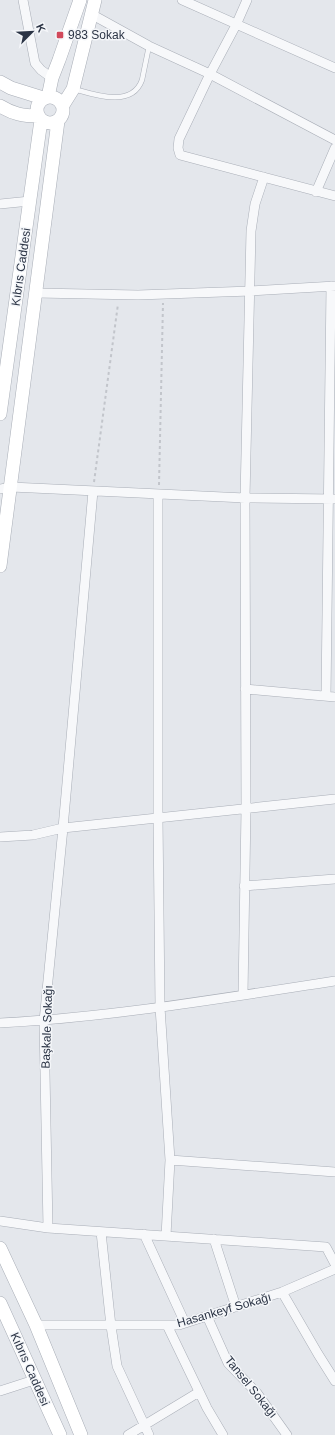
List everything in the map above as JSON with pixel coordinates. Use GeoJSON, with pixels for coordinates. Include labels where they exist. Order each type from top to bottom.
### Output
{"type":"FeatureCollection","features":[{"type":"Feature","properties":{"kind":"main road"},"geometry":{"type":"LineString","coordinates":[[40,118],[37,112],[38,104],[46,97],[80,0]]}},
{"type":"Feature","properties":{"kind":"main road"},"geometry":{"type":"LineString","coordinates":[[63,105],[72,89],[95,0]]}},
{"type":"Feature","properties":{"kind":"main road"},"geometry":{"type":"LineString","coordinates":[[0,82],[11,88],[58,99],[63,105],[64,111],[58,121],[37,293],[5,488],[0,566]]}},
{"type":"Feature","properties":{"kind":"main road"},"geometry":{"type":"LineString","coordinates":[[0,106],[10,112],[23,116],[40,118],[52,123],[58,121]]}},
{"type":"Feature","properties":{"kind":"main road","name":"Kıbrıs Caddesi"},"geometry":{"type":"LineString","coordinates":[[0,414],[2,388],[30,201],[40,118]]}},
{"type":"Feature","properties":{"kind":"main road"},"geometry":{"type":"LineString","coordinates":[[0,1248],[36,1325],[81,1435]]}},
{"type":"Feature","properties":{"kind":"main road","name":"Kıbrıs Caddesi"},"geometry":{"type":"LineString","coordinates":[[0,1303],[60,1435]]}},
{"type":"Feature","properties":{"kind":"street"},"geometry":{"type":"LineString","coordinates":[[23,0],[35,63],[41,70],[52,78]]}},
{"type":"Feature","properties":{"kind":"street"},"geometry":{"type":"LineString","coordinates":[[182,0],[335,68]]}},
{"type":"Feature","properties":{"kind":"street"},"geometry":{"type":"LineString","coordinates":[[248,0],[179,139],[178,148],[180,155],[335,196]]}},
{"type":"Feature","properties":{"kind":"street"},"geometry":{"type":"LineString","coordinates":[[91,14],[149,46],[210,74],[335,140]]}},
{"type":"Feature","properties":{"kind":"street"},"geometry":{"type":"LineString","coordinates":[[316,192],[335,148]]}},
{"type":"Feature","properties":{"kind":"street"},"geometry":{"type":"LineString","coordinates":[[243,995],[246,809],[245,498],[251,291],[251,231],[255,204],[264,177]]}},
{"type":"Feature","properties":{"kind":"street"},"geometry":{"type":"LineString","coordinates":[[0,204],[30,201]]}},
{"type":"Feature","properties":{"kind":"street"},"geometry":{"type":"LineString","coordinates":[[37,293],[119,295],[163,294],[333,286],[331,696],[245,689]]}},
{"type":"Feature","properties":{"kind":"street"},"geometry":{"type":"LineString","coordinates":[[5,488],[245,498],[332,499]]}},
{"type":"Feature","properties":{"kind":"street","name":"Başkale Sokağı"},"geometry":{"type":"LineString","coordinates":[[48,1228],[44,1021],[93,491]]}},
{"type":"Feature","properties":{"kind":"street"},"geometry":{"type":"LineString","coordinates":[[158,494],[158,818],[160,1007],[170,1160],[166,1236]]}},
{"type":"Feature","properties":{"kind":"street"},"geometry":{"type":"LineString","coordinates":[[0,837],[33,834],[63,828],[335,800]]}},
{"type":"Feature","properties":{"kind":"street"},"geometry":{"type":"LineString","coordinates":[[244,886],[335,879]]}},
{"type":"Feature","properties":{"kind":"street"},"geometry":{"type":"LineString","coordinates":[[0,1023],[44,1021],[160,1007],[335,981]]}},
{"type":"Feature","properties":{"kind":"street"},"geometry":{"type":"LineString","coordinates":[[170,1160],[335,1172]]}},
{"type":"Feature","properties":{"kind":"street"},"geometry":{"type":"LineString","coordinates":[[0,1221],[48,1228],[330,1246],[335,1264]]}},
{"type":"Feature","properties":{"kind":"street"},"geometry":{"type":"LineString","coordinates":[[101,1232],[111,1326],[117,1366],[149,1435]]}},
{"type":"Feature","properties":{"kind":"street"},"geometry":{"type":"LineString","coordinates":[[144,1234],[185,1323]]}},
{"type":"Feature","properties":{"kind":"street"},"geometry":{"type":"LineString","coordinates":[[214,1239],[236,1307]]}},
{"type":"Feature","properties":{"kind":"street","name":"Hasankeyf Sokağı"},"geometry":{"type":"LineString","coordinates":[[36,1325],[180,1325],[282,1292],[335,1269]]}},
{"type":"Feature","properties":{"kind":"street"},"geometry":{"type":"LineString","coordinates":[[282,1292],[335,1381]]}},
{"type":"Feature","properties":{"kind":"street","name":"Tansel Sokağı"},"geometry":{"type":"LineString","coordinates":[[207,1316],[228,1363],[257,1393],[288,1435]]}},
{"type":"Feature","properties":{"kind":"street"},"geometry":{"type":"LineString","coordinates":[[167,1325],[207,1408],[223,1435]]}},
{"type":"Feature","properties":{"kind":"street"},"geometry":{"type":"LineString","coordinates":[[0,1391],[34,1380]]}},
{"type":"Feature","properties":{"kind":"street"},"geometry":{"type":"LineString","coordinates":[[128,1435],[199,1392]]}},
{"type":"Feature","properties":{"kind":"lane"},"geometry":{"type":"LineString","coordinates":[[72,89],[106,98],[123,97],[134,91],[140,85],[142,80],[149,46]]}},
{"type":"Feature","properties":{"kind":"path"},"geometry":{"type":"LineString","coordinates":[[158,494],[163,294]]}},
{"type":"Feature","properties":{"kind":"path"},"geometry":{"type":"LineString","coordinates":[[93,491],[119,295]]}},
{"type":"Feature","properties":{"kind":"place","name":"983 Sokak"},"geometry":{"type":"Point","coordinates":[60,35]}}]}
